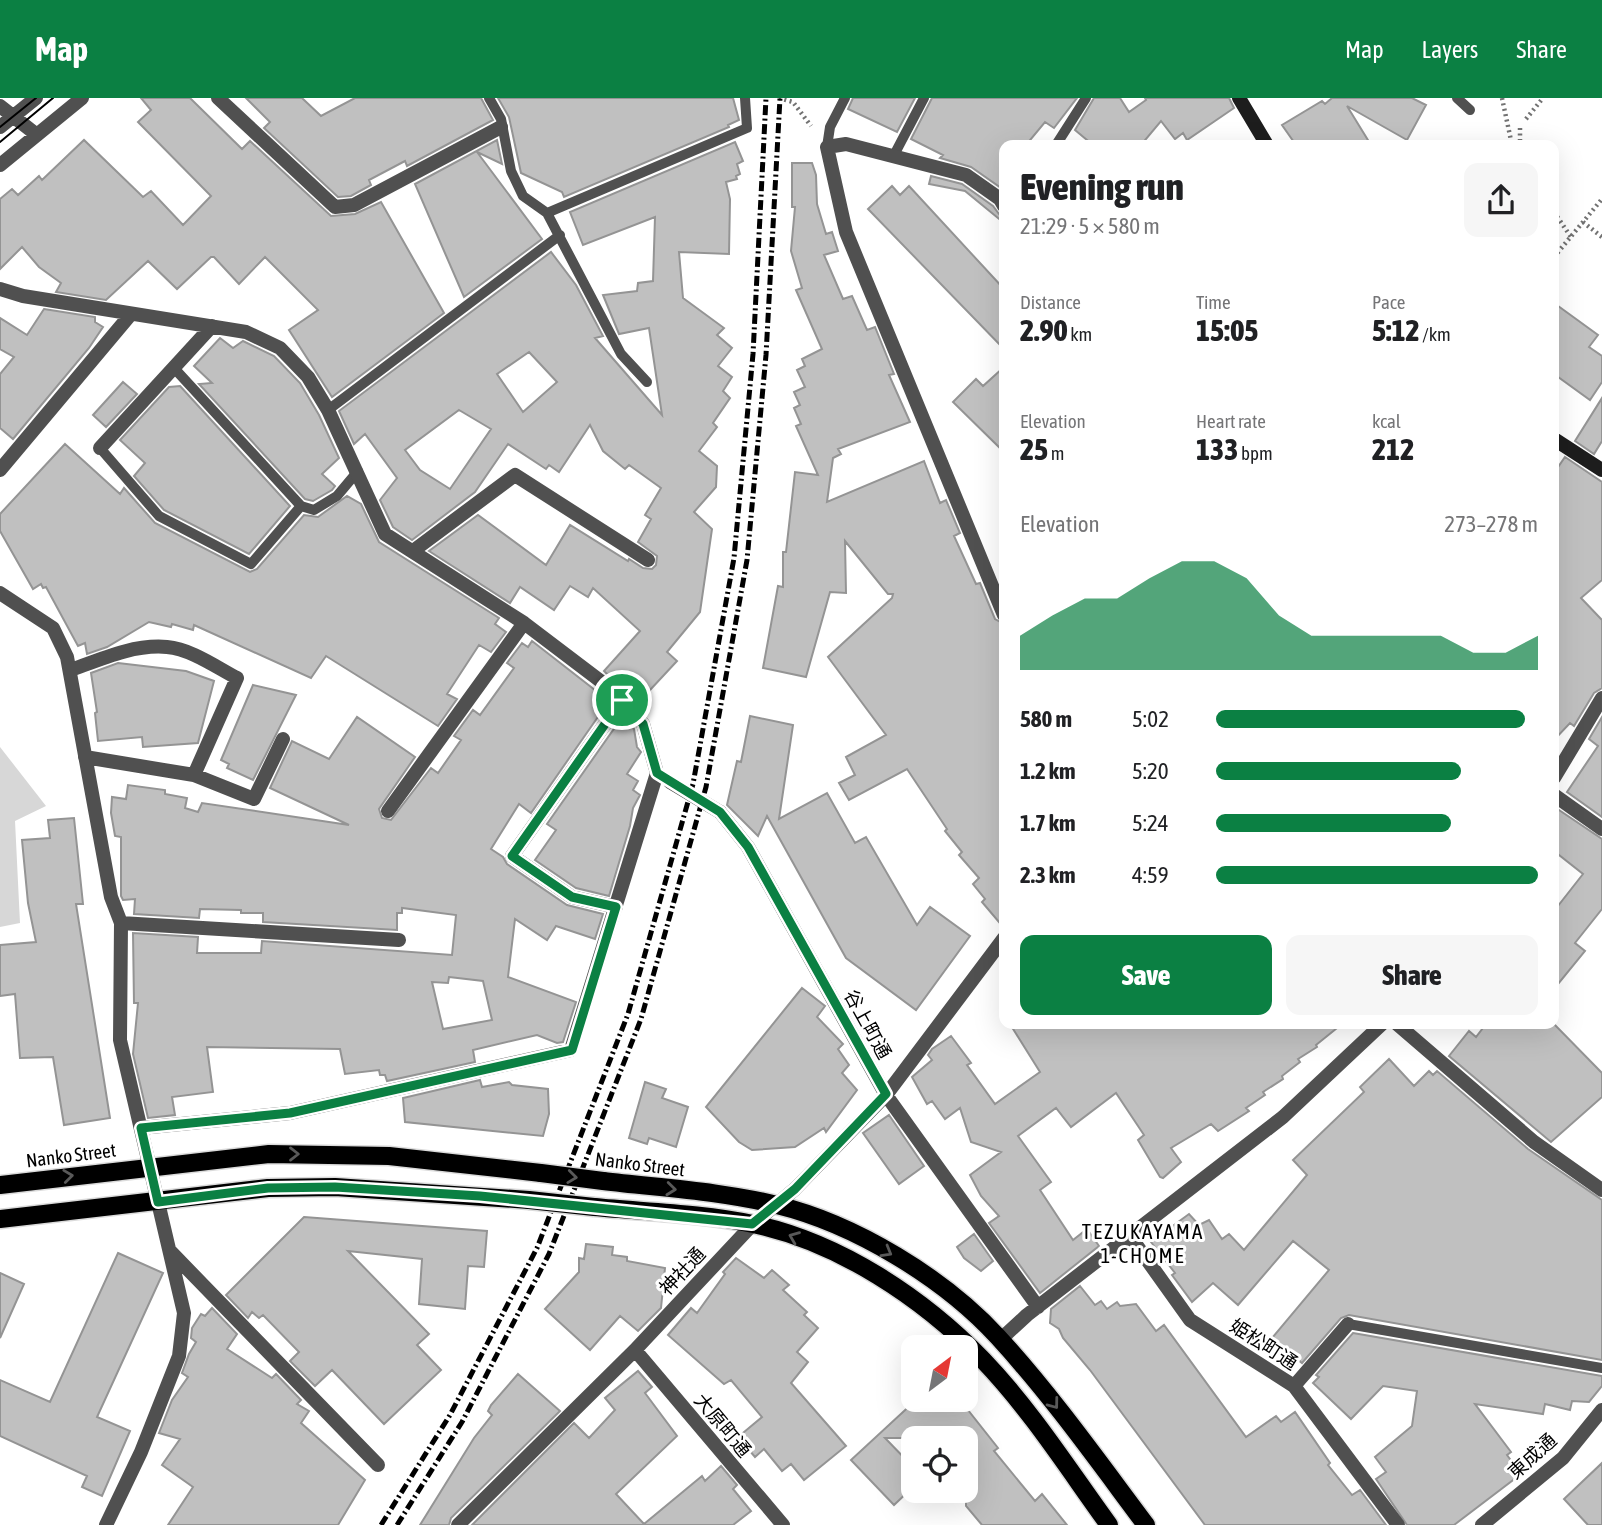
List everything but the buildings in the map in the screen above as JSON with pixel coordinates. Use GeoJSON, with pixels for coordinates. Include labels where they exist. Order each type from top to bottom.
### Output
{"type":"FeatureCollection","features":[{"type":"Feature","properties":{"kind":"main road","name":"Nanko Street"},"geometry":{"type":"LineString","coordinates":[[0,1185],[268,1154],[315,1154],[389,1156],[711,1193],[778,1205],[833,1224],[915,1269],[958,1301],[1000,1340],[1040,1385],[1146,1525]]}},
{"type":"Feature","properties":{"kind":"main road"},"geometry":{"type":"LineString","coordinates":[[0,1220],[268,1188],[335,1187],[529,1200],[752,1224],[778,1230],[835,1253],[894,1286],[943,1324],[983,1360],[1018,1400],[1109,1525]]}},
{"type":"Feature","properties":{"kind":"street"},"geometry":{"type":"LineString","coordinates":[[0,127],[36,98]]}},
{"type":"Feature","properties":{"kind":"street"},"geometry":{"type":"LineString","coordinates":[[0,166],[82,98]]}},
{"type":"Feature","properties":{"kind":"street"},"geometry":{"type":"LineString","coordinates":[[218,98],[335,207],[354,205],[501,127]]}},
{"type":"Feature","properties":{"kind":"street"},"geometry":{"type":"LineString","coordinates":[[1239,98],[1264,140]]}},
{"type":"Feature","properties":{"kind":"street"},"geometry":{"type":"LineString","coordinates":[[0,106],[37,135]]}},
{"type":"Feature","properties":{"kind":"street"},"geometry":{"type":"LineString","coordinates":[[999,198],[966,175],[846,144],[827,147],[846,232],[999,603]]}},
{"type":"Feature","properties":{"kind":"street"},"geometry":{"type":"LineString","coordinates":[[0,289],[23,296],[246,332],[280,348],[308,377],[328,410],[385,534],[524,622],[611,689],[643,724],[657,773],[572,1050],[290,1113],[141,1128]]}},
{"type":"Feature","properties":{"kind":"street"},"geometry":{"type":"LineString","coordinates":[[0,470],[131,314]]}},
{"type":"Feature","properties":{"kind":"street"},"geometry":{"type":"LineString","coordinates":[[100,448],[212,326]]}},
{"type":"Feature","properties":{"kind":"street"},"geometry":{"type":"LineString","coordinates":[[1559,442],[1602,470]]}},
{"type":"Feature","properties":{"kind":"street"},"geometry":{"type":"LineString","coordinates":[[413,551],[515,475],[648,560]]}},
{"type":"Feature","properties":{"kind":"street"},"geometry":{"type":"LineString","coordinates":[[0,593],[53,628],[71,670],[111,897],[121,923],[120,1040],[184,1313],[178,1356],[141,1452],[106,1525]]}},
{"type":"Feature","properties":{"kind":"street"},"geometry":{"type":"LineString","coordinates":[[388,811],[524,622]]}},
{"type":"Feature","properties":{"kind":"street"},"geometry":{"type":"LineString","coordinates":[[71,670],[124,651],[167,647],[202,659],[237,678],[194,775]]}},
{"type":"Feature","properties":{"kind":"street"},"geometry":{"type":"LineString","coordinates":[[1559,770],[1602,698]]}},
{"type":"Feature","properties":{"kind":"street"},"geometry":{"type":"LineString","coordinates":[[616,907],[572,897],[512,856],[622,700]]}},
{"type":"Feature","properties":{"kind":"street"},"geometry":{"type":"LineString","coordinates":[[85,757],[194,775],[254,799],[284,739]]}},
{"type":"Feature","properties":{"kind":"street","name":"谷上町通"},"geometry":{"type":"LineString","coordinates":[[657,773],[720,812],[748,847],[886,1094],[1038,1307]]}},
{"type":"Feature","properties":{"kind":"street"},"geometry":{"type":"LineString","coordinates":[[1559,799],[1602,829]]}},
{"type":"Feature","properties":{"kind":"street"},"geometry":{"type":"LineString","coordinates":[[121,923],[399,940]]}},
{"type":"Feature","properties":{"kind":"street","name":"神社通"},"geometry":{"type":"LineString","coordinates":[[458,1525],[635,1350],[752,1224],[778,1205],[886,1094],[999,945]]}},
{"type":"Feature","properties":{"kind":"street"},"geometry":{"type":"LineString","coordinates":[[1000,1340],[1038,1307],[1283,1117],[1377,1029]]}},
{"type":"Feature","properties":{"kind":"street"},"geometry":{"type":"LineString","coordinates":[[1403,1029],[1534,1142],[1602,1190]]}},
{"type":"Feature","properties":{"kind":"street","name":"姫松町通"},"geometry":{"type":"LineString","coordinates":[[1130,1236],[1190,1320],[1294,1386],[1398,1525]]}},
{"type":"Feature","properties":{"kind":"street"},"geometry":{"type":"LineString","coordinates":[[169,1250],[378,1465]]}},
{"type":"Feature","properties":{"kind":"street"},"geometry":{"type":"LineString","coordinates":[[1294,1386],[1348,1324]]}},
{"type":"Feature","properties":{"kind":"street","name":"大原町通"},"geometry":{"type":"LineString","coordinates":[[635,1350],[783,1525]]}},
{"type":"Feature","properties":{"kind":"street","name":"東成通"},"geometry":{"type":"LineString","coordinates":[[1482,1525],[1563,1458],[1602,1410]]}},
{"type":"Feature","properties":{"kind":"lane"},"geometry":{"type":"LineString","coordinates":[[489,98],[501,119],[511,171],[523,196],[547,213],[621,354],[647,382]]}},
{"type":"Feature","properties":{"kind":"lane"},"geometry":{"type":"LineString","coordinates":[[547,213],[747,128],[745,98]]}},
{"type":"Feature","properties":{"kind":"lane"},"geometry":{"type":"LineString","coordinates":[[827,147],[830,127],[845,98]]}},
{"type":"Feature","properties":{"kind":"lane"},"geometry":{"type":"LineString","coordinates":[[893,157],[924,98]]}},
{"type":"Feature","properties":{"kind":"lane"},"geometry":{"type":"LineString","coordinates":[[1059,140],[1086,98]]}},
{"type":"Feature","properties":{"kind":"lane"},"geometry":{"type":"LineString","coordinates":[[1457,98],[1470,110]]}},
{"type":"Feature","properties":{"kind":"lane"},"geometry":{"type":"LineString","coordinates":[[328,410],[560,235]]}},
{"type":"Feature","properties":{"kind":"lane"},"geometry":{"type":"LineString","coordinates":[[174,368],[301,506],[314,510],[337,496],[358,471]]}},
{"type":"Feature","properties":{"kind":"lane"},"geometry":{"type":"LineString","coordinates":[[100,448],[159,516],[251,564],[301,506]]}},
{"type":"Feature","properties":{"kind":"lane"},"geometry":{"type":"LineString","coordinates":[[1348,1324],[1602,1368]]}},
{"type":"Feature","properties":{"kind":"path"},"geometry":{"type":"LineString","coordinates":[[779,98],[793,102],[827,147]]}},
{"type":"Feature","properties":{"kind":"path"},"geometry":{"type":"LineString","coordinates":[[1502,98],[1511,140]]}},
{"type":"Feature","properties":{"kind":"path"},"geometry":{"type":"LineString","coordinates":[[1527,120],[1543,98]]}},
{"type":"Feature","properties":{"kind":"path"},"geometry":{"type":"LineString","coordinates":[[1520,128],[1520,140]]}},
{"type":"Feature","properties":{"kind":"path"},"geometry":{"type":"LineString","coordinates":[[1559,251],[1602,199]]}},
{"type":"Feature","properties":{"kind":"path"},"geometry":{"type":"LineString","coordinates":[[1559,219],[1571,237]]}},
{"type":"Feature","properties":{"kind":"path"},"geometry":{"type":"LineString","coordinates":[[1583,222],[1602,237]]}},
{"type":"Feature","properties":{"kind":"shaded area"},"geometry":{"type":"Polygon","coordinates":[[[0,747],[46,806],[15,821],[20,923],[0,927],[0,747]]]}},
{"type":"Feature","properties":{"kind":"tram line"},"geometry":{"type":"LineString","coordinates":[[0,127],[36,98]]}},
{"type":"Feature","properties":{"kind":"tram line"},"geometry":{"type":"LineString","coordinates":[[0,142],[53,98]]}},
{"type":"Feature","properties":{"kind":"railway"},"geometry":{"type":"LineString","coordinates":[[381,1525],[450,1415],[537,1248],[628,1014],[693,784],[734,558],[753,354],[766,98]]}},
{"type":"Feature","properties":{"kind":"railway"},"geometry":{"type":"LineString","coordinates":[[397,1525],[462,1422],[549,1254],[641,1019],[706,787],[747,560],[766,355],[780,98]]}},
{"type":"Feature","properties":{"kind":"district","name":"TEZUKAYAMA 1-CHOME"},"geometry":{"type":"Point","coordinates":[1143,1244]}},
{"type":"Feature","properties":{"kind":"route"},"geometry":{"type":"LineString","coordinates":[[622,700],[643,724],[657,773],[720,812],[748,847],[886,1094],[795,1189],[752,1224],[480,1196],[335,1187],[268,1188],[158,1202],[141,1128],[290,1113],[572,1050],[616,907],[572,897],[512,856],[622,700]]}}]}
